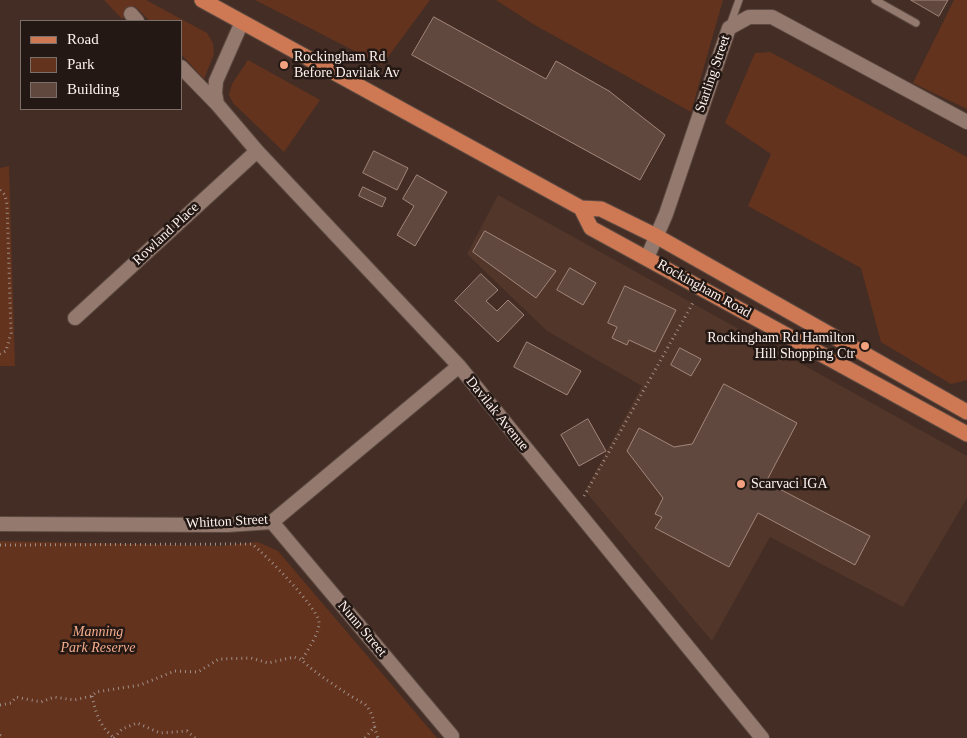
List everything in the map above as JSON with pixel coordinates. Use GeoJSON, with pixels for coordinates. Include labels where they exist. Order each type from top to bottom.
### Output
{"type":"FeatureCollection","features":[{"type":"Feature","properties":{"kind":"main road","name":"Rockingham Road"},"geometry":{"type":"LineString","coordinates":[[202,0],[581,208],[601,209],[656,236],[967,411]]}},
{"type":"Feature","properties":{"kind":"main road","name":"Rockingham Road"},"geometry":{"type":"LineString","coordinates":[[581,208],[591,228],[962,431]]}},
{"type":"Feature","properties":{"kind":"street","name":"Starling Street"},"geometry":{"type":"LineString","coordinates":[[646,258],[666,214],[729,28],[749,17],[772,17],[967,122]]}},
{"type":"Feature","properties":{"kind":"street"},"geometry":{"type":"LineString","coordinates":[[217,104],[216,81],[242,22]]}},
{"type":"Feature","properties":{"kind":"street","name":"Davilak Avenue"},"geometry":{"type":"LineString","coordinates":[[182,68],[459,366],[762,738]]}},
{"type":"Feature","properties":{"kind":"street","name":"Rowland Place"},"geometry":{"type":"LineString","coordinates":[[75,318],[258,150]]}},
{"type":"Feature","properties":{"kind":"street","name":"Whitton Street"},"geometry":{"type":"LineString","coordinates":[[0,524],[227,525],[272,522],[459,366]]}},
{"type":"Feature","properties":{"kind":"street"},"geometry":{"type":"LineString","coordinates":[[962,431],[967,411]]}},
{"type":"Feature","properties":{"kind":"street","name":"Nunn Street"},"geometry":{"type":"LineString","coordinates":[[272,522],[452,736]]}},
{"type":"Feature","properties":{"kind":"lane"},"geometry":{"type":"LineString","coordinates":[[729,28],[739,0]]}},
{"type":"Feature","properties":{"kind":"lane"},"geometry":{"type":"LineString","coordinates":[[875,0],[916,23]]}},
{"type":"Feature","properties":{"kind":"path"},"geometry":{"type":"LineString","coordinates":[[0,190],[5,195],[8,204],[11,333],[6,351],[0,354]]}},
{"type":"Feature","properties":{"kind":"path"},"geometry":{"type":"LineString","coordinates":[[583,499],[697,297]]}},
{"type":"Feature","properties":{"kind":"path"},"geometry":{"type":"LineString","coordinates":[[0,545],[252,544],[266,554],[318,614],[320,624],[312,644],[302,660]]}},
{"type":"Feature","properties":{"kind":"path"},"geometry":{"type":"LineString","coordinates":[[0,705],[11,702],[16,698],[41,702],[54,698],[74,700],[92,696],[96,692],[140,685],[175,671],[198,672],[219,658],[252,658],[268,663],[294,657],[302,660],[308,667],[365,704],[375,721],[378,738]]}},
{"type":"Feature","properties":{"kind":"path"},"geometry":{"type":"LineString","coordinates":[[92,696],[102,728],[114,738],[122,729],[137,723],[160,733],[187,731],[195,738]]}},
{"type":"Feature","properties":{"kind":"path"},"geometry":{"type":"LineString","coordinates":[[365,738],[375,726]]}},
{"type":"Feature","properties":{"kind":"path"},"geometry":{"type":"LineString","coordinates":[[0,736],[4,738]]}},
{"type":"Feature","properties":{"kind":"shaded area"},"geometry":{"type":"Polygon","coordinates":[[[498,195],[967,456],[967,498],[903,607],[770,537],[712,641],[585,491],[642,386],[547,331],[467,254],[498,195]]]}},
{"type":"Feature","properties":{"kind":"green space"},"geometry":{"type":"Polygon","coordinates":[[[104,0],[146,0],[207,33],[213,43],[214,54],[204,79],[182,55],[182,20],[149,20],[135,6],[122,19],[104,0]]]}},
{"type":"Feature","properties":{"kind":"green space"},"geometry":{"type":"Polygon","coordinates":[[[255,0],[430,0],[382,65],[255,0]]]}},
{"type":"Feature","properties":{"kind":"green space"},"geometry":{"type":"Polygon","coordinates":[[[496,0],[723,0],[691,112],[533,24],[496,0]]]}},
{"type":"Feature","properties":{"kind":"green space"},"geometry":{"type":"Polygon","coordinates":[[[954,0],[967,0],[967,109],[913,83],[954,0]]]}},
{"type":"Feature","properties":{"kind":"green space"},"geometry":{"type":"Polygon","coordinates":[[[770,52],[967,157],[967,380],[951,384],[881,342],[861,268],[748,206],[771,154],[725,123],[755,53],[770,52]]]}},
{"type":"Feature","properties":{"kind":"green space"},"geometry":{"type":"Polygon","coordinates":[[[248,60],[320,100],[284,152],[233,103],[229,95],[232,84],[248,60]]]}},
{"type":"Feature","properties":{"kind":"green space"},"geometry":{"type":"Polygon","coordinates":[[[9,166],[15,366],[0,366],[0,168],[9,166]]]}},
{"type":"Feature","properties":{"kind":"green space","name":"Manning Park Reserve"},"geometry":{"type":"Polygon","coordinates":[[[0,541],[220,546],[258,542],[278,551],[437,738],[0,738],[0,541]]]}},
{"type":"Feature","properties":{"kind":"building"},"geometry":{"type":"Polygon","coordinates":[[[911,0],[948,0],[939,16],[911,0]]]}},
{"type":"Feature","properties":{"kind":"building"},"geometry":{"type":"Polygon","coordinates":[[[434,17],[546,79],[556,61],[609,91],[665,135],[640,180],[412,55],[434,17]]]}},
{"type":"Feature","properties":{"kind":"building"},"geometry":{"type":"Polygon","coordinates":[[[374,151],[408,168],[397,190],[363,173],[374,151]]]}},
{"type":"Feature","properties":{"kind":"building"},"geometry":{"type":"Polygon","coordinates":[[[417,175],[447,192],[415,246],[397,235],[414,206],[403,199],[417,175]]]}},
{"type":"Feature","properties":{"kind":"building"},"geometry":{"type":"Polygon","coordinates":[[[363,187],[386,198],[382,207],[359,196],[363,187]]]}},
{"type":"Feature","properties":{"kind":"building"},"geometry":{"type":"Polygon","coordinates":[[[485,231],[556,271],[536,298],[473,252],[485,231]]]}},
{"type":"Feature","properties":{"kind":"building"},"geometry":{"type":"Polygon","coordinates":[[[570,268],[596,283],[583,305],[557,290],[570,268]]]}},
{"type":"Feature","properties":{"kind":"building"},"geometry":{"type":"Polygon","coordinates":[[[481,274],[498,290],[486,301],[497,311],[508,300],[524,315],[498,342],[455,301],[481,274]]]}},
{"type":"Feature","properties":{"kind":"building"},"geometry":{"type":"Polygon","coordinates":[[[625,286],[676,310],[655,352],[629,340],[627,345],[612,338],[617,327],[608,323],[625,286]]]}},
{"type":"Feature","properties":{"kind":"building"},"geometry":{"type":"Polygon","coordinates":[[[527,342],[581,371],[567,395],[514,367],[527,342]]]}},
{"type":"Feature","properties":{"kind":"building"},"geometry":{"type":"Polygon","coordinates":[[[680,348],[701,359],[691,376],[671,365],[680,348]]]}},
{"type":"Feature","properties":{"kind":"building"},"geometry":{"type":"Polygon","coordinates":[[[724,384],[797,423],[766,482],[870,536],[855,565],[758,513],[729,567],[655,528],[662,517],[655,514],[663,498],[627,451],[639,428],[674,447],[692,444],[724,384]]]}},
{"type":"Feature","properties":{"kind":"building"},"geometry":{"type":"Polygon","coordinates":[[[588,419],[606,451],[579,466],[561,435],[588,419]]]}},
{"type":"Feature","properties":{"kind":"place","name":"Rockingham Rd Before Davilak Av"},"geometry":{"type":"Point","coordinates":[284,65]}},
{"type":"Feature","properties":{"kind":"place","name":"Rockingham Rd Hamilton Hill Shopping Ctr"},"geometry":{"type":"Point","coordinates":[865,346]}},
{"type":"Feature","properties":{"kind":"place","name":"Scarvaci IGA"},"geometry":{"type":"Point","coordinates":[741,484]}}]}
